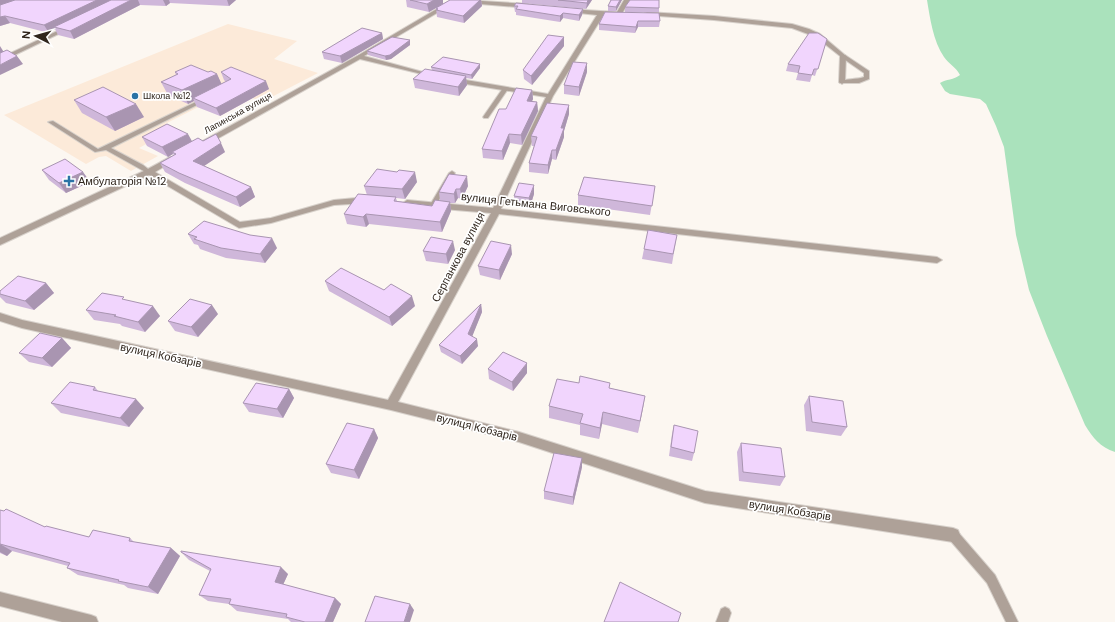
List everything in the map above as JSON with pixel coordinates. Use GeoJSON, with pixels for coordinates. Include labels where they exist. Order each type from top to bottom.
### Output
{"type":"FeatureCollection","features":[{"type":"Feature","properties":{"kind":"street"},"geometry":{"type":"LineString","coordinates":[[440,0],[534,7]]}},
{"type":"Feature","properties":{"kind":"street","name":"Лапинська вулиця"},"geometry":{"type":"LineString","coordinates":[[198,145],[359,57],[456,0]]}},
{"type":"Feature","properties":{"kind":"street"},"geometry":{"type":"LineString","coordinates":[[619,14],[627,0]]}},
{"type":"Feature","properties":{"kind":"street"},"geometry":{"type":"LineString","coordinates":[[564,10],[601,14],[626,14]]}},
{"type":"Feature","properties":{"kind":"street","name":"Серпанкова вулиця"},"geometry":{"type":"LineString","coordinates":[[391,405],[496,211],[550,96],[601,14]]}},
{"type":"Feature","properties":{"kind":"street"},"geometry":{"type":"LineString","coordinates":[[641,14],[710,18],[798,27],[814,33],[824,39],[833,45],[843,56],[842,82]]}},
{"type":"Feature","properties":{"kind":"street"},"geometry":{"type":"LineString","coordinates":[[0,60],[76,24]]}},
{"type":"Feature","properties":{"kind":"street"},"geometry":{"type":"LineString","coordinates":[[359,57],[444,78],[550,96]]}},
{"type":"Feature","properties":{"kind":"street"},"geometry":{"type":"LineString","coordinates":[[0,242],[149,172],[177,157]]}},
{"type":"Feature","properties":{"kind":"street"},"geometry":{"type":"LineString","coordinates":[[149,172],[239,225],[256,224],[343,200],[378,201]]}},
{"type":"Feature","properties":{"kind":"street","name":"вулиця Гетьмана Виговського"},"geometry":{"type":"LineString","coordinates":[[402,203],[496,211],[937,260]]}},
{"type":"Feature","properties":{"kind":"street","name":"вулиця Кобзарів"},"geometry":{"type":"LineString","coordinates":[[0,317],[22,324],[391,405],[519,437],[706,497],[953,535]]}},
{"type":"Feature","properties":{"kind":"street"},"geometry":{"type":"LineString","coordinates":[[0,599],[91,622]]}},
{"type":"Feature","properties":{"kind":"lane"},"geometry":{"type":"LineString","coordinates":[[842,82],[859,81],[867,78],[867,72],[843,56]]}},
{"type":"Feature","properties":{"kind":"lane"},"geometry":{"type":"LineString","coordinates":[[486,117],[506,88]]}},
{"type":"Feature","properties":{"kind":"lane"},"geometry":{"type":"LineString","coordinates":[[51,122],[97,151],[213,96]]}},
{"type":"Feature","properties":{"kind":"lane"},"geometry":{"type":"LineString","coordinates":[[106,148],[141,166],[149,172]]}},
{"type":"Feature","properties":{"kind":"lane"},"geometry":{"type":"LineString","coordinates":[[433,205],[452,173]]}},
{"type":"Feature","properties":{"kind":"lane"},"geometry":{"type":"LineString","coordinates":[[953,535],[991,578],[1012,622]]}},
{"type":"Feature","properties":{"kind":"shaded area","name":"Школа №12"},"geometry":{"type":"Polygon","coordinates":[[[228,24],[297,41],[274,59],[318,73],[262,102],[232,90],[165,124],[176,128],[139,148],[158,156],[131,171],[106,156],[99,157],[86,164],[4,115],[228,24]]]}},
{"type":"Feature","properties":{"kind":"green space"},"geometry":{"type":"Polygon","coordinates":[[[927,0],[1115,0],[1115,452],[1105,448],[1097,442],[1085,425],[1029,290],[1016,235],[1004,147],[986,104],[980,99],[950,94],[945,91],[940,83],[960,75],[940,51],[932,29],[927,0]]]}},
{"type":"Feature","properties":{"kind":"building"},"geometry":{"type":"Polygon","coordinates":[[[15,0],[97,0],[44,25],[5,16],[0,17],[0,5],[15,0]]]}},
{"type":"Feature","properties":{"kind":"building"},"geometry":{"type":"Polygon","coordinates":[[[111,0],[131,0],[70,31],[54,27],[111,0]]]}},
{"type":"Feature","properties":{"kind":"building"},"geometry":{"type":"Polygon","coordinates":[[[410,0],[434,0],[427,4],[410,0]]]}},
{"type":"Feature","properties":{"kind":"building"},"geometry":{"type":"Polygon","coordinates":[[[450,0],[480,0],[463,16],[436,10],[438,9],[436,8],[450,0]]]}},
{"type":"Feature","properties":{"kind":"building"},"geometry":{"type":"Polygon","coordinates":[[[558,0],[588,0],[587,3],[558,0]]]}},
{"type":"Feature","properties":{"kind":"building"},"geometry":{"type":"Polygon","coordinates":[[[611,0],[620,0],[616,7],[608,6],[611,0]]]}},
{"type":"Feature","properties":{"kind":"building"},"geometry":{"type":"Polygon","coordinates":[[[630,0],[659,0],[659,8],[625,7],[630,0]]]}},
{"type":"Feature","properties":{"kind":"building"},"geometry":{"type":"Polygon","coordinates":[[[516,3],[583,9],[579,15],[563,13],[560,16],[516,9],[518,6],[514,6],[516,3]]]}},
{"type":"Feature","properties":{"kind":"building"},"geometry":{"type":"Polygon","coordinates":[[[605,12],[659,13],[660,21],[638,21],[636,27],[599,24],[605,12]]]}},
{"type":"Feature","properties":{"kind":"building"},"geometry":{"type":"Polygon","coordinates":[[[362,28],[382,33],[340,56],[322,52],[362,28]]]}},
{"type":"Feature","properties":{"kind":"building"},"geometry":{"type":"Polygon","coordinates":[[[809,33],[818,33],[827,39],[818,69],[814,69],[812,75],[798,73],[800,66],[788,64],[809,33]]]}},
{"type":"Feature","properties":{"kind":"building"},"geometry":{"type":"Polygon","coordinates":[[[548,35],[564,37],[531,76],[523,70],[548,35]]]}},
{"type":"Feature","properties":{"kind":"building"},"geometry":{"type":"Polygon","coordinates":[[[392,37],[410,40],[390,55],[385,56],[367,51],[392,37]]]}},
{"type":"Feature","properties":{"kind":"building"},"geometry":{"type":"Polygon","coordinates":[[[7,50],[17,56],[0,65],[0,53],[7,50]]]}},
{"type":"Feature","properties":{"kind":"building"},"geometry":{"type":"Polygon","coordinates":[[[443,57],[480,64],[471,75],[431,67],[443,57]]]}},
{"type":"Feature","properties":{"kind":"building"},"geometry":{"type":"Polygon","coordinates":[[[573,62],[587,63],[579,87],[564,85],[573,62]]]}},
{"type":"Feature","properties":{"kind":"building"},"geometry":{"type":"Polygon","coordinates":[[[191,65],[217,74],[182,90],[161,82],[178,74],[175,72],[191,65]]]}},
{"type":"Feature","properties":{"kind":"building"},"geometry":{"type":"Polygon","coordinates":[[[231,67],[266,81],[216,108],[193,98],[231,79],[221,72],[231,67]]]}},
{"type":"Feature","properties":{"kind":"building"},"geometry":{"type":"Polygon","coordinates":[[[425,69],[466,76],[458,87],[413,79],[425,69]]]}},
{"type":"Feature","properties":{"kind":"building"},"geometry":{"type":"Polygon","coordinates":[[[103,87],[136,104],[106,117],[74,100],[103,87]]]}},
{"type":"Feature","properties":{"kind":"building"},"geometry":{"type":"Polygon","coordinates":[[[516,88],[532,90],[527,101],[537,102],[521,135],[509,134],[502,151],[482,149],[499,109],[506,109],[516,88]]]}},
{"type":"Feature","properties":{"kind":"building"},"geometry":{"type":"Polygon","coordinates":[[[547,103],[569,105],[561,128],[564,128],[556,150],[552,150],[548,165],[529,163],[537,137],[531,136],[547,103]]]}},
{"type":"Feature","properties":{"kind":"building"},"geometry":{"type":"Polygon","coordinates":[[[167,124],[188,134],[162,147],[142,137],[167,124]]]}},
{"type":"Feature","properties":{"kind":"building"},"geometry":{"type":"Polygon","coordinates":[[[216,134],[221,143],[193,161],[251,187],[236,197],[179,173],[160,163],[176,154],[172,152],[198,138],[203,141],[216,134]]]}},
{"type":"Feature","properties":{"kind":"building"},"geometry":{"type":"Polygon","coordinates":[[[65,159],[83,172],[59,183],[42,170],[65,159]]]}},
{"type":"Feature","properties":{"kind":"building"},"geometry":{"type":"Polygon","coordinates":[[[377,169],[397,172],[399,170],[415,172],[402,189],[364,186],[377,169]]]}},
{"type":"Feature","properties":{"kind":"building"},"geometry":{"type":"Polygon","coordinates":[[[449,174],[467,176],[460,189],[456,189],[454,194],[439,192],[449,174]]]}},
{"type":"Feature","properties":{"kind":"building"},"geometry":{"type":"Polygon","coordinates":[[[584,177],[655,186],[652,206],[578,195],[584,177]]]}},
{"type":"Feature","properties":{"kind":"building"},"geometry":{"type":"Polygon","coordinates":[[[519,183],[534,185],[529,198],[514,196],[519,183]]]}},
{"type":"Feature","properties":{"kind":"building"},"geometry":{"type":"Polygon","coordinates":[[[358,194],[396,197],[394,201],[432,206],[435,200],[450,202],[440,222],[366,214],[363,217],[344,214],[358,194]]]}},
{"type":"Feature","properties":{"kind":"building"},"geometry":{"type":"Polygon","coordinates":[[[204,221],[250,235],[272,238],[260,254],[221,248],[194,239],[197,237],[188,234],[204,221]]]}},
{"type":"Feature","properties":{"kind":"building"},"geometry":{"type":"Polygon","coordinates":[[[648,230],[677,235],[673,254],[644,249],[648,230]]]}},
{"type":"Feature","properties":{"kind":"building"},"geometry":{"type":"Polygon","coordinates":[[[431,237],[453,241],[446,254],[423,251],[431,237]]]}},
{"type":"Feature","properties":{"kind":"building"},"geometry":{"type":"Polygon","coordinates":[[[491,241],[511,245],[499,270],[478,266],[491,241]]]}},
{"type":"Feature","properties":{"kind":"building"},"geometry":{"type":"Polygon","coordinates":[[[341,268],[384,290],[391,284],[412,296],[389,317],[325,281],[341,268]]]}},
{"type":"Feature","properties":{"kind":"building"},"geometry":{"type":"Polygon","coordinates":[[[18,276],[46,283],[25,301],[0,294],[0,291],[18,276]]]}},
{"type":"Feature","properties":{"kind":"building"},"geometry":{"type":"Polygon","coordinates":[[[102,293],[124,297],[122,299],[153,306],[138,322],[114,316],[116,315],[86,310],[102,293]]]}},
{"type":"Feature","properties":{"kind":"building"},"geometry":{"type":"Polygon","coordinates":[[[190,299],[212,305],[191,327],[168,321],[190,299]]]}},
{"type":"Feature","properties":{"kind":"building"},"geometry":{"type":"Polygon","coordinates":[[[481,304],[468,334],[477,339],[460,356],[439,345],[481,304]]]}},
{"type":"Feature","properties":{"kind":"building"},"geometry":{"type":"Polygon","coordinates":[[[40,333],[62,338],[42,358],[19,353],[40,333]]]}},
{"type":"Feature","properties":{"kind":"building"},"geometry":{"type":"Polygon","coordinates":[[[503,352],[527,363],[512,382],[488,369],[503,352]]]}},
{"type":"Feature","properties":{"kind":"building"},"geometry":{"type":"Polygon","coordinates":[[[580,376],[610,383],[609,388],[645,396],[640,421],[603,412],[600,428],[580,423],[583,414],[549,406],[557,379],[579,383],[580,376]]]}},
{"type":"Feature","properties":{"kind":"building"},"geometry":{"type":"Polygon","coordinates":[[[70,382],[95,387],[93,390],[136,399],[120,418],[51,403],[70,382]]]}},
{"type":"Feature","properties":{"kind":"building"},"geometry":{"type":"Polygon","coordinates":[[[256,383],[289,389],[277,409],[243,403],[256,383]]]}},
{"type":"Feature","properties":{"kind":"building"},"geometry":{"type":"Polygon","coordinates":[[[809,396],[843,401],[847,427],[812,422],[809,396]]]}},
{"type":"Feature","properties":{"kind":"building"},"geometry":{"type":"Polygon","coordinates":[[[347,423],[374,429],[354,470],[326,464],[347,423]]]}},
{"type":"Feature","properties":{"kind":"building"},"geometry":{"type":"Polygon","coordinates":[[[674,425],[698,431],[694,453],[671,447],[674,425]]]}},
{"type":"Feature","properties":{"kind":"building"},"geometry":{"type":"Polygon","coordinates":[[[741,443],[781,448],[785,477],[743,472],[741,443]]]}},
{"type":"Feature","properties":{"kind":"building"},"geometry":{"type":"Polygon","coordinates":[[[554,453],[582,458],[573,497],[544,491],[554,453]]]}},
{"type":"Feature","properties":{"kind":"building"},"geometry":{"type":"Polygon","coordinates":[[[6,509],[45,527],[89,537],[93,530],[130,538],[129,541],[171,548],[148,587],[118,581],[119,580],[67,568],[70,563],[0,544],[0,510],[4,511],[6,509]]]}},
{"type":"Feature","properties":{"kind":"building"},"geometry":{"type":"Polygon","coordinates":[[[181,551],[281,567],[275,582],[335,598],[325,622],[305,622],[286,617],[287,614],[229,604],[231,599],[199,595],[211,569],[181,551]]]}},
{"type":"Feature","properties":{"kind":"building"},"geometry":{"type":"Polygon","coordinates":[[[620,582],[681,613],[678,622],[604,622],[620,582]]]}},
{"type":"Feature","properties":{"kind":"building"},"geometry":{"type":"Polygon","coordinates":[[[375,596],[410,604],[404,622],[365,622],[375,596]]]}},
{"type":"Feature","properties":{"kind":"place","name":"Школа №12"},"geometry":{"type":"Point","coordinates":[135,96]}},
{"type":"Feature","properties":{"kind":"place","name":"Амбулаторія №12"},"geometry":{"type":"Point","coordinates":[69,181]}}]}
